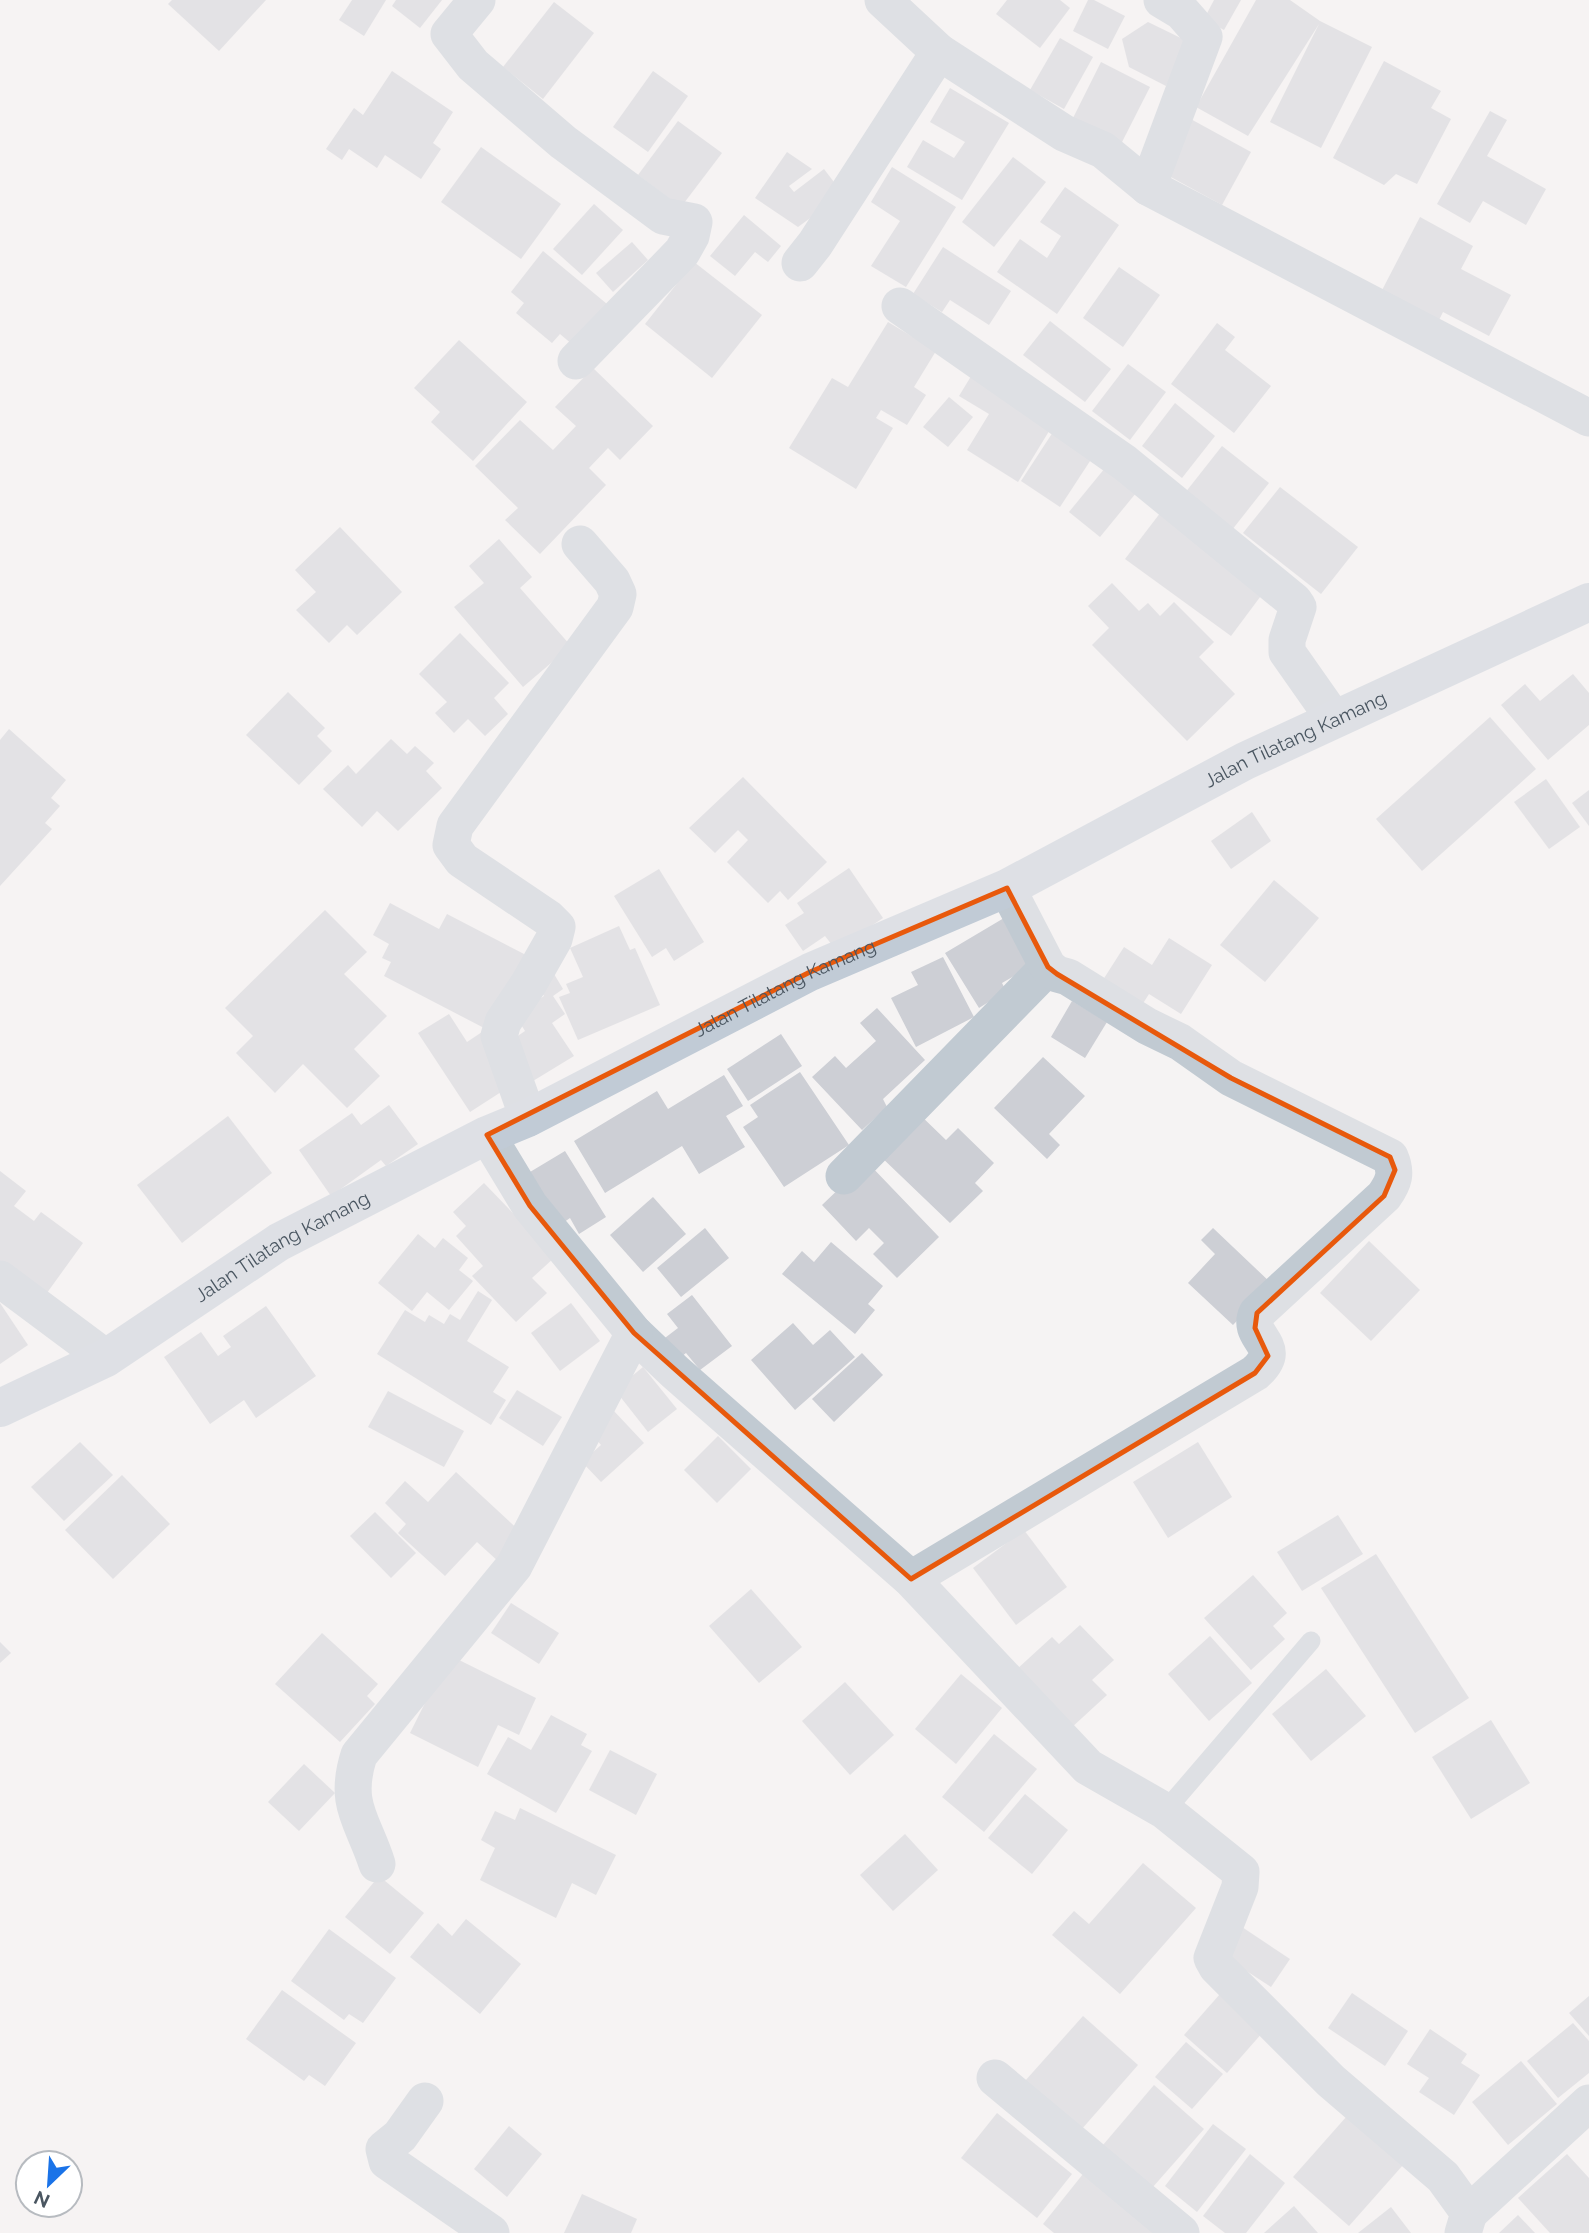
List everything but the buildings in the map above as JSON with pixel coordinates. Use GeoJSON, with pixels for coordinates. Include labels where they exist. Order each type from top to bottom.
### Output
{"type":"FeatureCollection","features":[{"type":"Feature","properties":{"kind":"street"},"geometry":{"type":"LineString","coordinates":[[477,0],[449,34],[473,65],[563,142],[663,216],[694,222],[691,236],[682,252],[576,362]]}},
{"type":"Feature","properties":{"kind":"street"},"geometry":{"type":"LineString","coordinates":[[883,0],[939,52],[1063,133],[1103,150],[1147,187],[1589,418]]}},
{"type":"Feature","properties":{"kind":"street"},"geometry":{"type":"LineString","coordinates":[[1147,187],[1204,37],[1182,12],[1162,0]]}},
{"type":"Feature","properties":{"kind":"street"},"geometry":{"type":"LineString","coordinates":[[800,262],[815,244],[939,52]]}},
{"type":"Feature","properties":{"kind":"street"},"geometry":{"type":"LineString","coordinates":[[900,306],[1125,463],[1294,601],[1298,607],[1287,640],[1287,652],[1334,719]]}},
{"type":"Feature","properties":{"kind":"street"},"geometry":{"type":"LineString","coordinates":[[527,1118],[499,1036],[503,1022],[554,939],[557,926],[462,860],[451,845],[454,826],[615,607],[618,594],[612,581],[580,544]]}},
{"type":"Feature","properties":{"kind":"street","name":"Jalan Tilatang Kamang"},"geometry":{"type":"LineString","coordinates":[[0,1408],[106,1358],[279,1242],[487,1135],[527,1118],[810,972],[1007,888],[1245,761],[1589,602]]}},
{"type":"Feature","properties":{"kind":"street"},"geometry":{"type":"LineString","coordinates":[[911,1579],[1255,1373],[1264,1365],[1268,1356],[1268,1348],[1255,1328],[1253,1320],[1257,1313],[1384,1196],[1392,1184],[1395,1170],[1390,1157],[1231,1078],[1180,1042],[1147,1026],[1068,976],[1057,974],[1048,967],[1007,888]]}},
{"type":"Feature","properties":{"kind":"street"},"geometry":{"type":"LineString","coordinates":[[844,1176],[1048,967]]}},
{"type":"Feature","properties":{"kind":"street"},"geometry":{"type":"LineString","coordinates":[[487,1135],[530,1206],[634,1333],[911,1579],[1088,1767],[1165,1811],[1241,1872],[1240,1886],[1212,1958],[1217,1967],[1332,2081],[1443,2177],[1466,2223],[1589,2104]]}},
{"type":"Feature","properties":{"kind":"street"},"geometry":{"type":"LineString","coordinates":[[0,1279],[106,1358]]}},
{"type":"Feature","properties":{"kind":"street"},"geometry":{"type":"LineString","coordinates":[[377,1864],[360,1824],[351,1793],[359,1755],[514,1566],[634,1333]]}},
{"type":"Feature","properties":{"kind":"street"},"geometry":{"type":"LineString","coordinates":[[995,2078],[1181,2233]]}},
{"type":"Feature","properties":{"kind":"street"},"geometry":{"type":"LineString","coordinates":[[425,2101],[400,2136],[384,2150],[387,2161],[491,2233]]}},
{"type":"Feature","properties":{"kind":"lane"},"geometry":{"type":"LineString","coordinates":[[1165,1811],[1311,1641]]}},
{"type":"Feature","properties":{"kind":"highlighted area"},"geometry":{"type":"Polygon","coordinates":[[[1007,888],[1048,967],[1057,974],[1231,1078],[1390,1157],[1395,1170],[1384,1196],[1257,1313],[1255,1328],[1268,1356],[1255,1373],[911,1579],[634,1333],[530,1206],[487,1135],[810,972],[1007,888]]]}}]}
